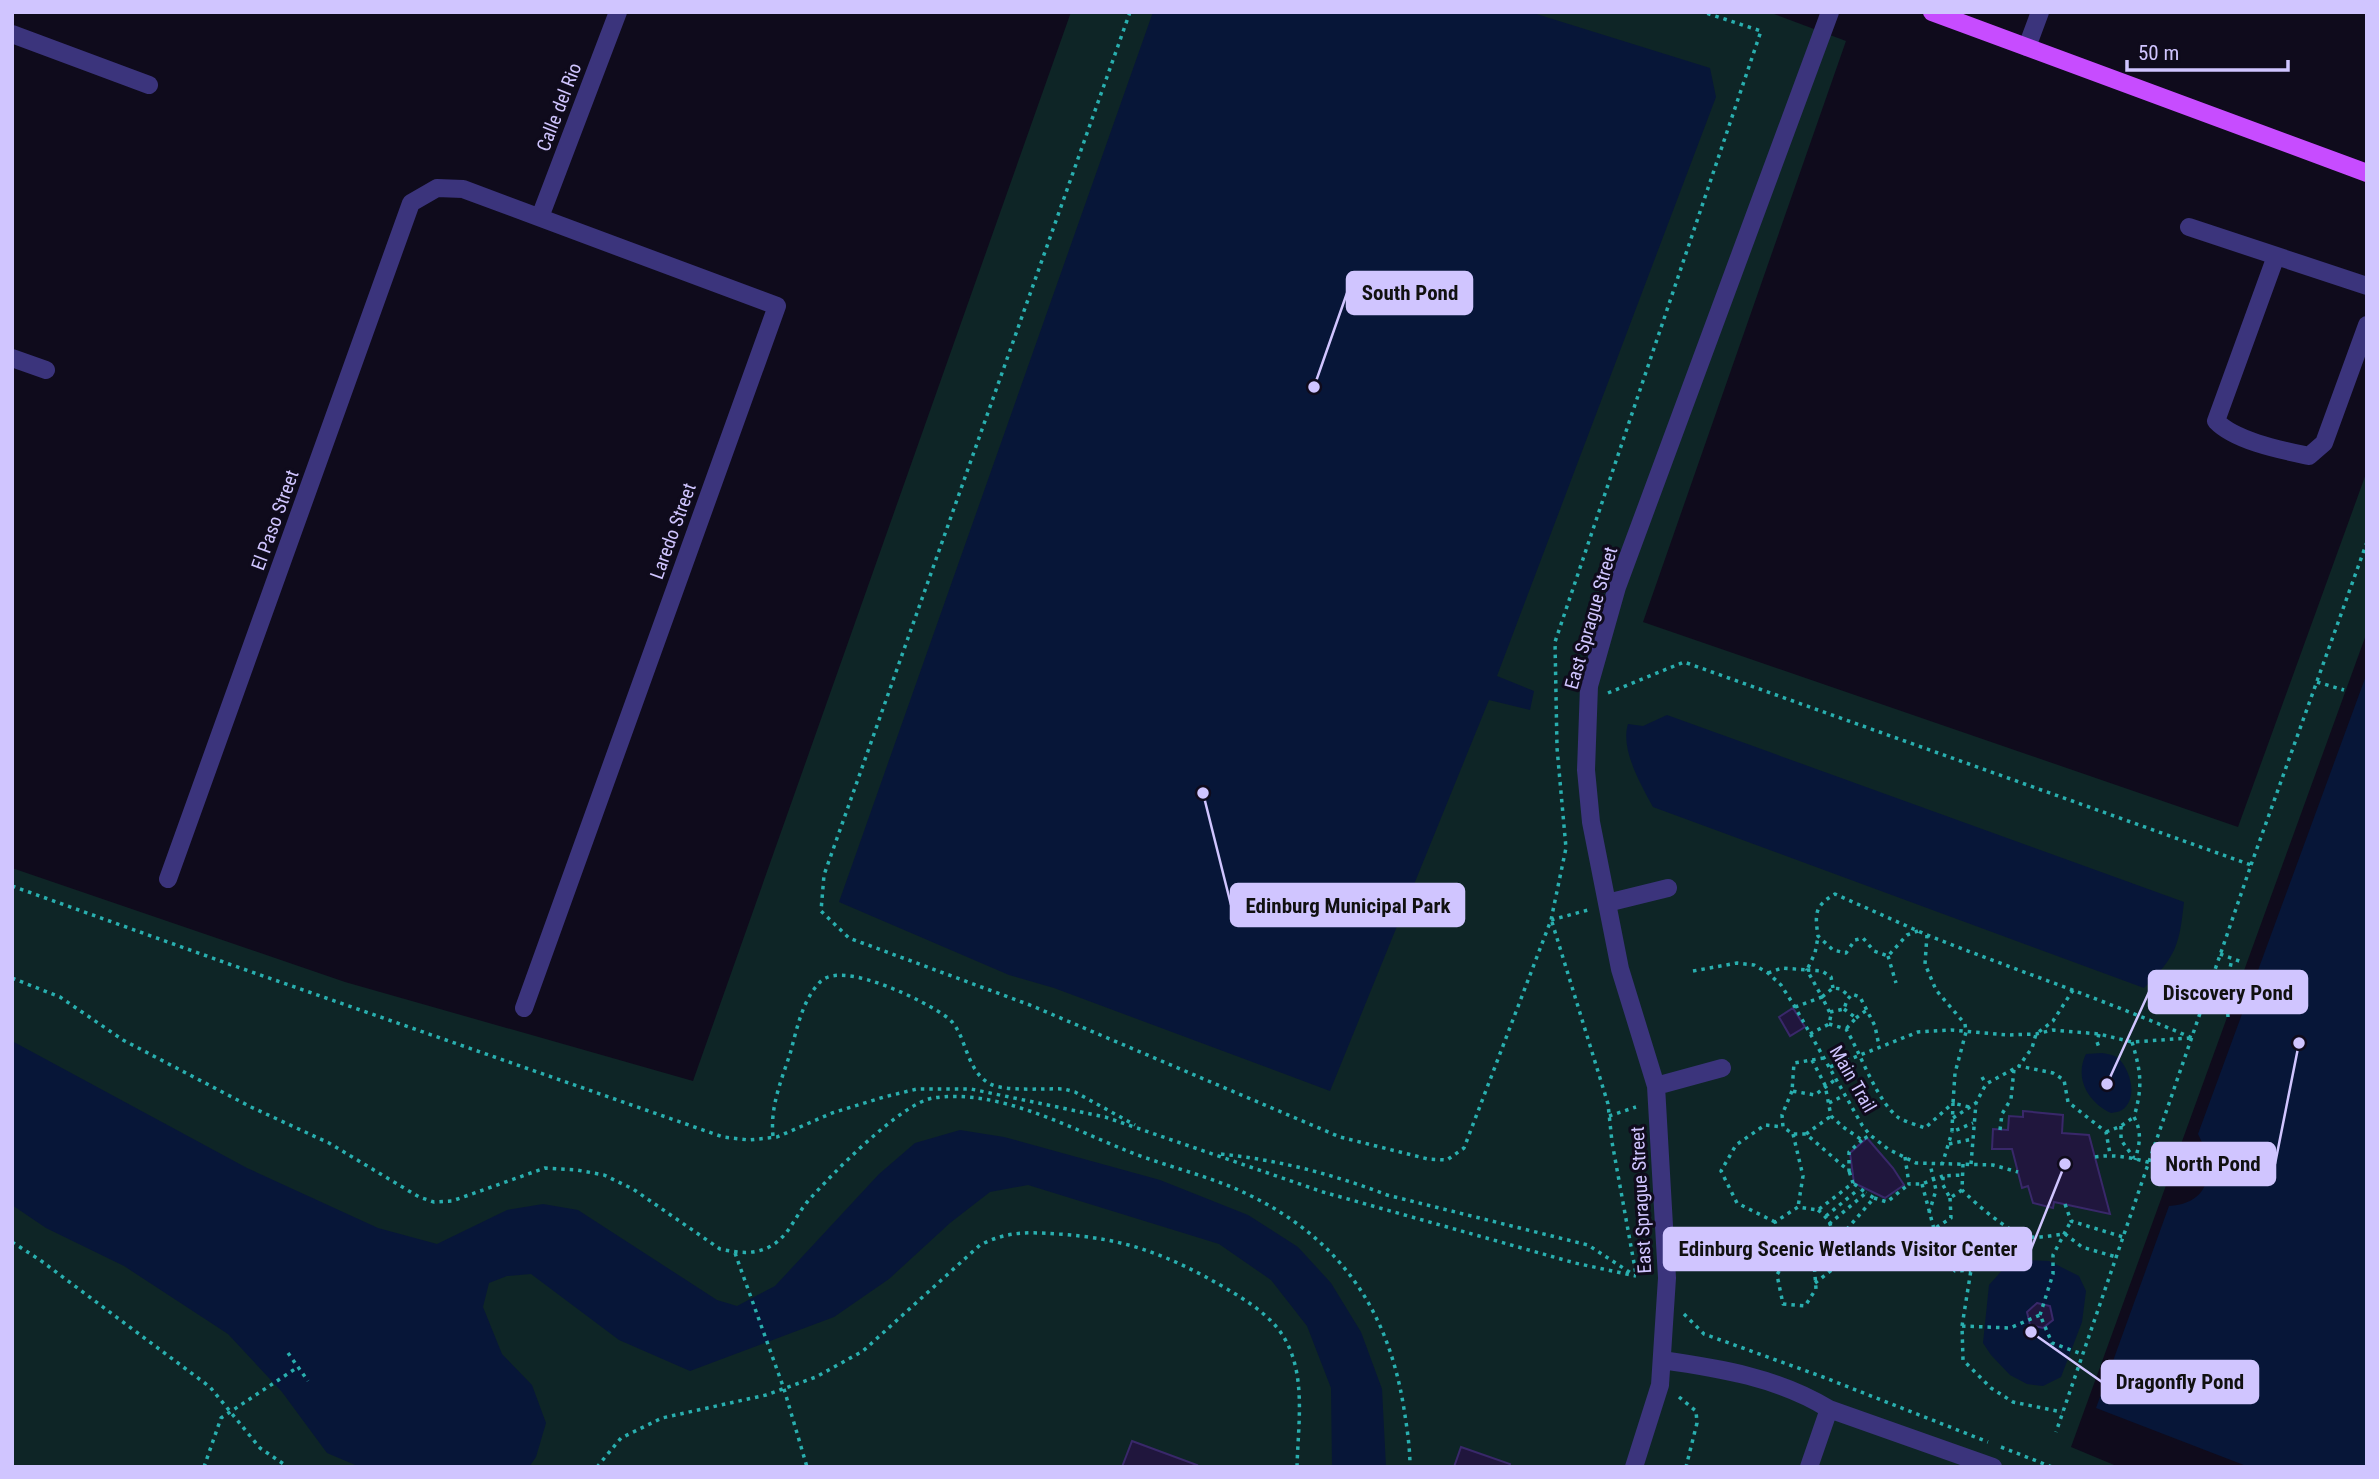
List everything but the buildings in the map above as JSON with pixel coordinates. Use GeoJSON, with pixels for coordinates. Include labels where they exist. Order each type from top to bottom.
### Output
{"type":"FeatureCollection","features":[{"type":"Feature","properties":{"kind":"main road"},"geometry":{"type":"LineString","coordinates":[[1932,12],[2367,173]]}},
{"type":"Feature","properties":{"kind":"street","name":"Calle del Rio"},"geometry":{"type":"LineString","coordinates":[[540,218],[618,12]]}},
{"type":"Feature","properties":{"kind":"street","name":"East Sprague Street"},"geometry":{"type":"LineString","coordinates":[[1634,1467],[1660,1385],[1667,1278],[1656,1086],[1620,969],[1591,822],[1586,770],[1589,686],[1617,587],[1830,12]]}},
{"type":"Feature","properties":{"kind":"street"},"geometry":{"type":"LineString","coordinates":[[2028,47],[2040,12]]}},
{"type":"Feature","properties":{"kind":"street"},"geometry":{"type":"LineString","coordinates":[[12,34],[149,85]]}},
{"type":"Feature","properties":{"kind":"street","name":"El Paso Street"},"geometry":{"type":"LineString","coordinates":[[168,879],[411,203],[437,188],[463,189],[540,218]]}},
{"type":"Feature","properties":{"kind":"street","name":"Laredo Street"},"geometry":{"type":"LineString","coordinates":[[524,1008],[777,306],[540,218]]}},
{"type":"Feature","properties":{"kind":"street"},"geometry":{"type":"LineString","coordinates":[[2189,227],[2367,286]]}},
{"type":"Feature","properties":{"kind":"street"},"geometry":{"type":"LineString","coordinates":[[2276,256],[2216,421],[2225,430],[2281,450],[2309,456],[2324,443],[2367,325]]}},
{"type":"Feature","properties":{"kind":"street"},"geometry":{"type":"LineString","coordinates":[[12,358],[46,370]]}},
{"type":"Feature","properties":{"kind":"street"},"geometry":{"type":"LineString","coordinates":[[1607,903],[1668,888]]}},
{"type":"Feature","properties":{"kind":"street"},"geometry":{"type":"LineString","coordinates":[[1656,1086],[1722,1068]]}},
{"type":"Feature","properties":{"kind":"street"},"geometry":{"type":"LineString","coordinates":[[1662,1360],[1705,1366],[1764,1380],[1806,1394],[1829,1409],[1993,1467]]}},
{"type":"Feature","properties":{"kind":"street"},"geometry":{"type":"LineString","coordinates":[[1809,1467],[1829,1409]]}},
{"type":"Feature","properties":{"kind":"path"},"geometry":{"type":"LineString","coordinates":[[1130,12],[824,876],[821,911],[849,938],[1030,1005],[1340,1137],[1428,1159],[1447,1160],[1464,1148],[1551,920],[1566,848],[1556,748],[1555,642],[1761,32],[1703,12]]}},
{"type":"Feature","properties":{"kind":"path"},"geometry":{"type":"LineString","coordinates":[[2056,1432],[2251,865],[2367,542]]}},
{"type":"Feature","properties":{"kind":"path"},"geometry":{"type":"LineString","coordinates":[[1608,693],[1684,662],[2251,865]]}},
{"type":"Feature","properties":{"kind":"path"},"geometry":{"type":"LineString","coordinates":[[2317,682],[2344,690]]}},
{"type":"Feature","properties":{"kind":"path"},"geometry":{"type":"LineString","coordinates":[[12,886],[723,1137],[749,1140],[773,1137],[832,1114],[917,1089],[971,1089],[1092,1114],[1323,1192],[1575,1263],[1636,1276]]}},
{"type":"Feature","properties":{"kind":"path"},"geometry":{"type":"LineString","coordinates":[[1807,970],[1815,953],[1818,936],[1815,914],[1824,900],[1835,894],[1927,935],[2110,1002],[2192,1038]]}},
{"type":"Feature","properties":{"kind":"path"},"geometry":{"type":"LineString","coordinates":[[1551,920],[1588,909]]}},
{"type":"Feature","properties":{"kind":"path"},"geometry":{"type":"LineString","coordinates":[[1551,920],[1608,1104],[1612,1142],[1636,1276]]}},
{"type":"Feature","properties":{"kind":"path"},"geometry":{"type":"LineString","coordinates":[[1888,956],[1907,935],[1918,931]]}},
{"type":"Feature","properties":{"kind":"path"},"geometry":{"type":"LineString","coordinates":[[1927,935],[1925,964],[1936,990],[1965,1024],[1966,1032],[1955,1073],[1952,1132],[1942,1165]]}},
{"type":"Feature","properties":{"kind":"path"},"geometry":{"type":"LineString","coordinates":[[1818,936],[1833,950],[1846,953],[1855,940],[1863,938],[1874,951],[1888,956]]}},
{"type":"Feature","properties":{"kind":"path"},"geometry":{"type":"LineString","coordinates":[[2220,954],[2242,962]]}},
{"type":"Feature","properties":{"kind":"path"},"geometry":{"type":"LineString","coordinates":[[1888,956],[1896,983]]}},
{"type":"Feature","properties":{"kind":"path"},"geometry":{"type":"LineString","coordinates":[[2228,1017],[2226,986],[2232,959]]}},
{"type":"Feature","properties":{"kind":"path"},"geometry":{"type":"LineString","coordinates":[[1693,971],[1737,963],[1754,965],[1768,973],[1782,968],[1822,971],[1831,977],[1833,988]]}},
{"type":"Feature","properties":{"kind":"path"},"geometry":{"type":"LineString","coordinates":[[1807,970],[1830,1012],[1829,1024]]}},
{"type":"Feature","properties":{"kind":"path","name":"Main Trail"},"geometry":{"type":"LineString","coordinates":[[1768,973],[1782,985],[1796,1007],[1870,1135],[1888,1149],[1916,1163],[1993,1165],[2018,1172]]}},
{"type":"Feature","properties":{"kind":"path"},"geometry":{"type":"LineString","coordinates":[[773,1137],[773,1108],[807,1000],[823,979],[853,975],[914,998],[951,1020],[977,1075],[993,1085],[1075,1092],[1143,1130]]}},
{"type":"Feature","properties":{"kind":"path"},"geometry":{"type":"LineString","coordinates":[[12,978],[60,998],[123,1040],[251,1107],[328,1143],[419,1198],[434,1202],[452,1201],[545,1168],[577,1170],[604,1175],[632,1189],[720,1250],[735,1252],[755,1252],[770,1247],[783,1238],[806,1203],[887,1123],[917,1103],[933,1098],[980,1099],[1028,1110],[1126,1150],[1244,1193],[1297,1222],[1336,1258],[1368,1300],[1387,1338],[1401,1393],[1410,1467]]}},
{"type":"Feature","properties":{"kind":"path"},"geometry":{"type":"LineString","coordinates":[[1796,1007],[1822,997],[1833,988],[1842,989],[1850,997]]}},
{"type":"Feature","properties":{"kind":"path"},"geometry":{"type":"LineString","coordinates":[[1971,1164],[1976,1103],[1986,1084],[2019,1066],[2032,1048],[2036,1034],[2053,1021],[2073,990]]}},
{"type":"Feature","properties":{"kind":"path"},"geometry":{"type":"LineString","coordinates":[[1830,1012],[1843,1009],[1852,994],[1860,997],[1875,1026],[1879,1046]]}},
{"type":"Feature","properties":{"kind":"path"},"geometry":{"type":"LineString","coordinates":[[1843,1009],[1856,1018]]}},
{"type":"Feature","properties":{"kind":"path"},"geometry":{"type":"LineString","coordinates":[[1846,1029],[1868,1009]]}},
{"type":"Feature","properties":{"kind":"path"},"geometry":{"type":"LineString","coordinates":[[1810,1034],[1829,1024],[1846,1029],[1881,1100],[1900,1118],[1925,1128],[1952,1103]]}},
{"type":"Feature","properties":{"kind":"path"},"geometry":{"type":"LineString","coordinates":[[1830,1067],[1918,1032],[2007,1035],[2036,1034],[2053,1030],[2099,1034],[2132,1042],[2192,1038]]}},
{"type":"Feature","properties":{"kind":"path"},"geometry":{"type":"LineString","coordinates":[[2099,1034],[2100,1050]]}},
{"type":"Feature","properties":{"kind":"path"},"geometry":{"type":"LineString","coordinates":[[2106,1132],[2134,1117],[2141,1095],[2141,1072],[2132,1042]]}},
{"type":"Feature","properties":{"kind":"path"},"geometry":{"type":"LineString","coordinates":[[1783,1127],[1782,1115],[1792,1091],[1794,1063],[1824,1058]]}},
{"type":"Feature","properties":{"kind":"path"},"geometry":{"type":"LineString","coordinates":[[1812,1060],[1825,1085],[1831,1116],[1862,1140]]}},
{"type":"Feature","properties":{"kind":"path"},"geometry":{"type":"LineString","coordinates":[[2019,1066],[2053,1073],[2064,1080],[2068,1102],[2083,1111],[2106,1132],[2110,1154]]}},
{"type":"Feature","properties":{"kind":"path"},"geometry":{"type":"LineString","coordinates":[[2000,1130],[2002,1114],[2011,1099],[2014,1069]]}},
{"type":"Feature","properties":{"kind":"path"},"geometry":{"type":"LineString","coordinates":[[1982,1077],[1986,1084]]}},
{"type":"Feature","properties":{"kind":"path"},"geometry":{"type":"LineString","coordinates":[[1792,1091],[1815,1095],[1836,1079]]}},
{"type":"Feature","properties":{"kind":"path"},"geometry":{"type":"LineString","coordinates":[[1829,1103],[1845,1095]]}},
{"type":"Feature","properties":{"kind":"path"},"geometry":{"type":"LineString","coordinates":[[1952,1103],[1969,1107]]}},
{"type":"Feature","properties":{"kind":"path"},"geometry":{"type":"LineString","coordinates":[[1952,1118],[1976,1103]]}},
{"type":"Feature","properties":{"kind":"path"},"geometry":{"type":"LineString","coordinates":[[1609,1116],[1636,1107]]}},
{"type":"Feature","properties":{"kind":"path"},"geometry":{"type":"LineString","coordinates":[[1775,1222],[1798,1207],[1818,1210],[1826,1216],[1832,1237],[1825,1254],[1806,1266],[1787,1256],[1775,1222],[1737,1203],[1721,1171],[1736,1144],[1765,1125],[1783,1127],[1793,1134],[1806,1134],[1831,1116]]}},
{"type":"Feature","properties":{"kind":"path"},"geometry":{"type":"LineString","coordinates":[[2134,1117],[2140,1128],[2140,1145],[2136,1160]]}},
{"type":"Feature","properties":{"kind":"path"},"geometry":{"type":"LineString","coordinates":[[1952,1132],[1973,1124]]}},
{"type":"Feature","properties":{"kind":"path"},"geometry":{"type":"LineString","coordinates":[[2121,1126],[2121,1140],[2136,1160]]}},
{"type":"Feature","properties":{"kind":"path"},"geometry":{"type":"LineString","coordinates":[[1793,1134],[1803,1176],[1798,1207]]}},
{"type":"Feature","properties":{"kind":"path"},"geometry":{"type":"LineString","coordinates":[[1806,1134],[1849,1171]]}},
{"type":"Feature","properties":{"kind":"path"},"geometry":{"type":"LineString","coordinates":[[1870,1135],[1849,1152],[1849,1171],[1853,1183],[1874,1198],[1887,1202],[1909,1184],[1922,1184],[1943,1176],[1962,1175]]}},
{"type":"Feature","properties":{"kind":"path"},"geometry":{"type":"LineString","coordinates":[[1949,1144],[1973,1139]]}},
{"type":"Feature","properties":{"kind":"path"},"geometry":{"type":"LineString","coordinates":[[1217,1154],[1269,1159],[1356,1183],[1387,1195],[1588,1245],[1636,1276]]}},
{"type":"Feature","properties":{"kind":"path"},"geometry":{"type":"LineString","coordinates":[[2095,1157],[2110,1154],[2185,1174]]}},
{"type":"Feature","properties":{"kind":"path"},"geometry":{"type":"LineString","coordinates":[[1905,1157],[1909,1184]]}},
{"type":"Feature","properties":{"kind":"path"},"geometry":{"type":"LineString","coordinates":[[1929,1213],[1936,1190],[1930,1164]]}},
{"type":"Feature","properties":{"kind":"path"},"geometry":{"type":"LineString","coordinates":[[1962,1164],[1962,1190],[1989,1214],[2028,1237]]}},
{"type":"Feature","properties":{"kind":"path"},"geometry":{"type":"LineString","coordinates":[[1934,1228],[1951,1218],[1950,1198],[1943,1185],[1943,1176]]}},
{"type":"Feature","properties":{"kind":"path"},"geometry":{"type":"LineString","coordinates":[[1818,1210],[1853,1183]]}},
{"type":"Feature","properties":{"kind":"path"},"geometry":{"type":"LineString","coordinates":[[1922,1184],[1941,1254],[1955,1271],[1971,1270],[2028,1237],[2065,1234],[2082,1247],[2116,1257]]}},
{"type":"Feature","properties":{"kind":"path"},"geometry":{"type":"LineString","coordinates":[[1826,1216],[1860,1188]]}},
{"type":"Feature","properties":{"kind":"path"},"geometry":{"type":"LineString","coordinates":[[1950,1198],[1962,1190]]}},
{"type":"Feature","properties":{"kind":"path"},"geometry":{"type":"LineString","coordinates":[[1829,1224],[1866,1193]]}},
{"type":"Feature","properties":{"kind":"path"},"geometry":{"type":"LineString","coordinates":[[1815,1283],[1838,1265],[1841,1236],[1874,1198]]}},
{"type":"Feature","properties":{"kind":"path"},"geometry":{"type":"LineString","coordinates":[[2064,1205],[2071,1221],[2053,1255],[2053,1275],[2040,1315],[2052,1343],[2082,1354]]}},
{"type":"Feature","properties":{"kind":"path"},"geometry":{"type":"LineString","coordinates":[[2071,1221],[2123,1237]]}},
{"type":"Feature","properties":{"kind":"path"},"geometry":{"type":"LineString","coordinates":[[597,1467],[621,1438],[662,1418],[766,1395],[816,1377],[863,1351],[980,1245],[999,1235],[1031,1232],[1090,1236],[1139,1246],[1180,1264],[1251,1303],[1273,1323],[1286,1341],[1298,1374],[1297,1467]]}},
{"type":"Feature","properties":{"kind":"path"},"geometry":{"type":"LineString","coordinates":[[1832,1237],[1841,1236]]}},
{"type":"Feature","properties":{"kind":"path"},"geometry":{"type":"LineString","coordinates":[[12,1242],[40,1259],[210,1387],[260,1448],[288,1467]]}},
{"type":"Feature","properties":{"kind":"path"},"geometry":{"type":"LineString","coordinates":[[735,1252],[784,1389],[807,1467]]}},
{"type":"Feature","properties":{"kind":"path"},"geometry":{"type":"LineString","coordinates":[[1787,1256],[1777,1275],[1783,1304],[1805,1306],[1816,1289],[1814,1261]]}},
{"type":"Feature","properties":{"kind":"path"},"geometry":{"type":"LineString","coordinates":[[1971,1270],[1962,1326],[1963,1360],[1991,1388],[2013,1402],[2062,1412]]}},
{"type":"Feature","properties":{"kind":"path"},"geometry":{"type":"LineString","coordinates":[[1683,1313],[1704,1334],[1823,1377],[1987,1442]]}},
{"type":"Feature","properties":{"kind":"path"},"geometry":{"type":"LineString","coordinates":[[1962,1326],[2010,1328],[2040,1315]]}},
{"type":"Feature","properties":{"kind":"path"},"geometry":{"type":"LineString","coordinates":[[288,1353],[308,1381]]}},
{"type":"Feature","properties":{"kind":"path"},"geometry":{"type":"LineString","coordinates":[[204,1467],[221,1418],[298,1367]]}},
{"type":"Feature","properties":{"kind":"path"},"geometry":{"type":"LineString","coordinates":[[1679,1396],[1696,1411],[1697,1423],[1686,1467]]}},
{"type":"Feature","properties":{"kind":"path"},"geometry":{"type":"LineString","coordinates":[[2000,1447],[2052,1467]]}},
{"type":"Feature","properties":{"kind":"green space"},"geometry":{"type":"Polygon","coordinates":[[[1071,12],[1769,12],[1846,41],[1643,622],[2238,827],[2367,471],[2367,632],[2071,1447],[2119,1467],[12,1467],[12,868],[345,982],[693,1081],[1071,12]]]}},
{"type":"Feature","properties":{"kind":"water"},"geometry":{"type":"Polygon","coordinates":[[[1153,12],[1530,12],[1710,68],[1716,97],[1497,676],[1534,691],[1530,710],[1489,700],[1330,1091],[1054,988],[1009,975],[839,902],[1153,12]]]}},
{"type":"Feature","properties":{"kind":"water"},"geometry":{"type":"Polygon","coordinates":[[[2367,673],[2367,1467],[2249,1467],[2096,1408],[2169,1206],[2194,1198],[2202,1191],[2206,1181],[2207,1159],[2198,1134],[2367,673]]]}},
{"type":"Feature","properties":{"kind":"water"},"geometry":{"type":"Polygon","coordinates":[[[1667,715],[2184,902],[2174,950],[2144,988],[1653,807],[1633,767],[1626,734],[1628,724],[1643,726],[1667,715]]]}},
{"type":"Feature","properties":{"kind":"water"},"geometry":{"type":"Polygon","coordinates":[[[12,1041],[247,1168],[378,1228],[437,1244],[507,1210],[543,1204],[578,1210],[717,1300],[737,1306],[775,1286],[879,1174],[915,1143],[960,1130],[1004,1137],[1160,1180],[1248,1215],[1298,1247],[1331,1283],[1361,1332],[1382,1389],[1386,1467],[1332,1467],[1331,1388],[1307,1326],[1271,1280],[1219,1244],[1028,1185],[990,1192],[950,1223],[889,1279],[834,1317],[690,1371],[619,1340],[531,1274],[507,1276],[489,1283],[483,1307],[502,1354],[532,1385],[546,1423],[536,1457],[529,1467],[360,1467],[327,1453],[282,1392],[228,1334],[124,1266],[46,1228],[12,1205],[12,1041]]]}},
{"type":"Feature","properties":{"kind":"water"},"geometry":{"type":"Polygon","coordinates":[[[2102,1053],[2118,1058],[2129,1076],[2130,1098],[2127,1105],[2118,1112],[2111,1113],[2096,1103],[2085,1088],[2082,1072],[2086,1054],[2102,1053]]]}},
{"type":"Feature","properties":{"kind":"water"},"geometry":{"type":"Polygon","coordinates":[[[2024,1260],[2049,1261],[2079,1276],[2086,1291],[2082,1322],[2061,1377],[2043,1386],[2027,1384],[2010,1375],[1983,1343],[1989,1285],[2006,1266],[2024,1260]]]}},
{"type":"Feature","properties":{"kind":"place","name":"South Pond"},"geometry":{"type":"Point","coordinates":[1314,387]}},
{"type":"Feature","properties":{"kind":"place","name":"Edinburg Municipal Park"},"geometry":{"type":"Point","coordinates":[1203,793]}},
{"type":"Feature","properties":{"kind":"place","name":"North Pond"},"geometry":{"type":"Point","coordinates":[2299,1043]}},
{"type":"Feature","properties":{"kind":"place","name":"Discovery Pond"},"geometry":{"type":"Point","coordinates":[2107,1084]}},
{"type":"Feature","properties":{"kind":"place","name":"Edinburg Scenic Wetlands Visitor Center"},"geometry":{"type":"Point","coordinates":[2065,1164]}},
{"type":"Feature","properties":{"kind":"place","name":"Dragonfly Pond"},"geometry":{"type":"Point","coordinates":[2031,1332]}}]}
